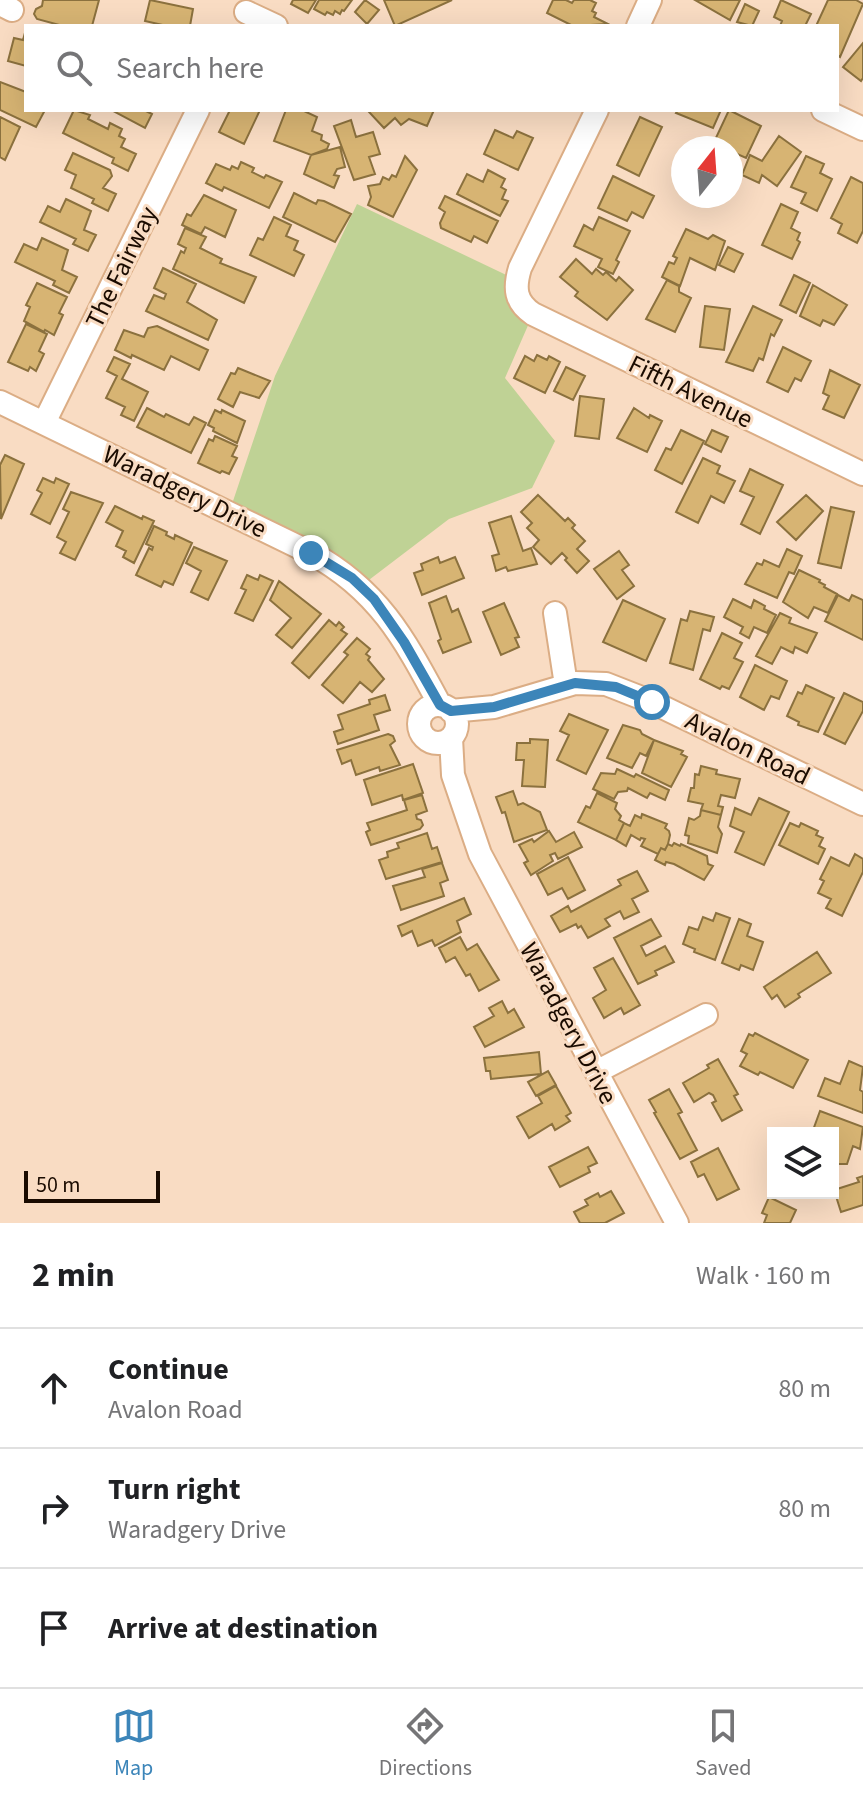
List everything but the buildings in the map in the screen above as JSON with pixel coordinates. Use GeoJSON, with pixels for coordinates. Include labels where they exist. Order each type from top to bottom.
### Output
{"type":"FeatureCollection","features":[{"type":"Feature","properties":{"kind":"street"},"geometry":{"type":"LineString","coordinates":[[642,24],[650,0]]}},
{"type":"Feature","properties":{"kind":"street"},"geometry":{"type":"LineString","coordinates":[[246,13],[271,24]]}},
{"type":"Feature","properties":{"kind":"street","name":"The Fairway"},"geometry":{"type":"LineString","coordinates":[[44,423],[197,112]]}},
{"type":"Feature","properties":{"kind":"street","name":"Fifth Avenue"},"geometry":{"type":"LineString","coordinates":[[596,112],[520,268],[516,287],[521,305],[548,322],[863,474]]}},
{"type":"Feature","properties":{"kind":"street"},"geometry":{"type":"LineString","coordinates":[[827,112],[863,129]]}},
{"type":"Feature","properties":{"kind":"street","name":"Waradgery Drive"},"geometry":{"type":"LineString","coordinates":[[0,402],[301,548],[342,571],[379,605],[418,668],[442,723],[453,775],[487,867],[677,1223]]}},
{"type":"Feature","properties":{"kind":"street"},"geometry":{"type":"LineString","coordinates":[[555,613],[566,685]]}},
{"type":"Feature","properties":{"kind":"street","name":"Avalon Road"},"geometry":{"type":"LineString","coordinates":[[442,723],[566,685],[595,683],[628,691],[863,804]]}},
{"type":"Feature","properties":{"kind":"street"},"geometry":{"type":"LineString","coordinates":[[598,1071],[706,1015]]}},
{"type":"Feature","properties":{"kind":"green space"},"geometry":{"type":"Polygon","coordinates":[[[357,204],[517,280],[533,314],[505,378],[555,441],[532,488],[449,519],[361,586],[229,513],[275,376],[357,204]]]}},
{"type":"Feature","properties":{"kind":"route"},"geometry":{"type":"LineString","coordinates":[[311,553],[352,578],[374,599],[404,642],[440,705],[451,711],[494,707],[575,683],[606,684],[652,702]]}}]}
